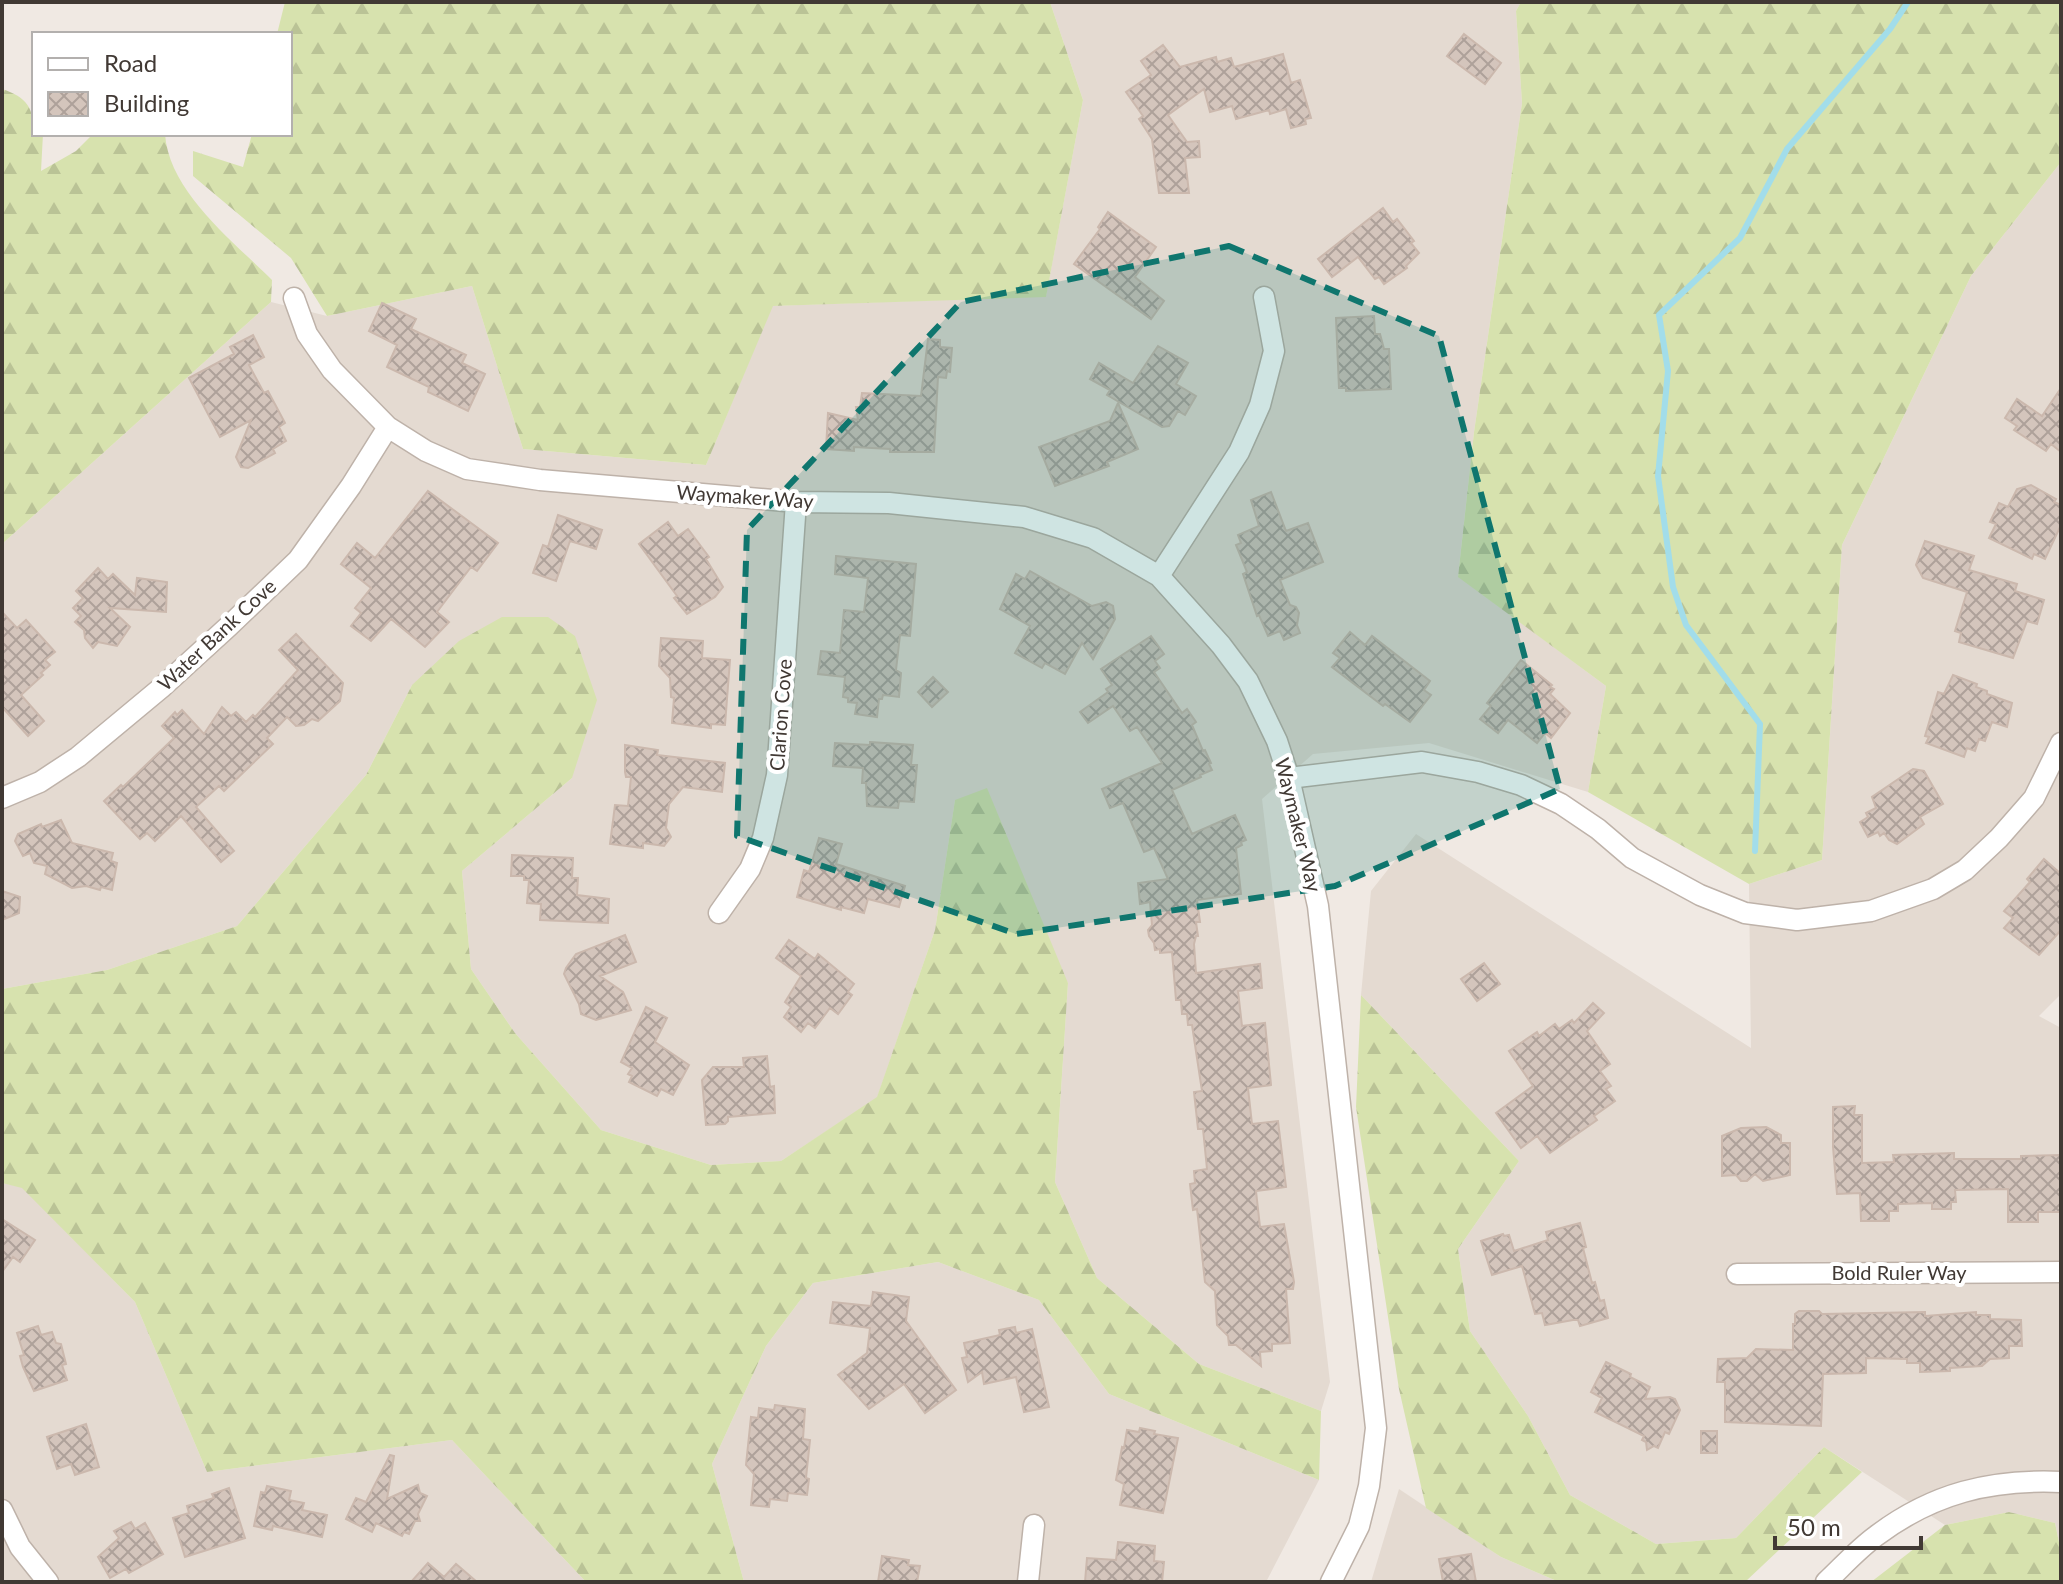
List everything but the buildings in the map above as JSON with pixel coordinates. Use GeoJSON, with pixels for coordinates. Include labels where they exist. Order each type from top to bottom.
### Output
{"type":"FeatureCollection","features":[{"type":"Feature","properties":{"kind":"street"},"geometry":{"type":"LineString","coordinates":[[1159,576],[1239,452],[1260,405],[1274,351],[1264,297]]}},
{"type":"Feature","properties":{"kind":"street","name":"Waymaker Way"},"geometry":{"type":"LineString","coordinates":[[294,298],[307,334],[332,370],[388,427],[426,451],[467,469],[540,480],[796,502],[889,503],[1024,517],[1093,538],[1159,576],[1221,645],[1248,681],[1277,741],[1289,778],[1318,906],[1376,1428],[1369,1486],[1359,1526],[1331,1582]]}},
{"type":"Feature","properties":{"kind":"street","name":"Water Bank Cove"},"geometry":{"type":"LineString","coordinates":[[2,798],[40,782],[78,757],[161,688],[242,614],[298,560],[351,486],[388,427]]}},
{"type":"Feature","properties":{"kind":"street","name":"Clarion Cove"},"geometry":{"type":"LineString","coordinates":[[719,913],[750,869],[763,838],[777,775],[796,502]]}},
{"type":"Feature","properties":{"kind":"street"},"geometry":{"type":"LineString","coordinates":[[1289,778],[1422,762],[1478,772],[1521,785],[1561,804],[1598,829],[1632,858],[1700,895],[1745,913],[1797,920],[1871,911],[1933,889],[1965,870],[1999,838],[2034,798],[2061,743]]}},
{"type":"Feature","properties":{"kind":"street","name":"Bold Ruler Way"},"geometry":{"type":"LineString","coordinates":[[1737,1274],[2061,1272]]}},
{"type":"Feature","properties":{"kind":"street"},"geometry":{"type":"LineString","coordinates":[[1826,1582],[1876,1536],[1938,1498],[1980,1486],[2023,1480],[2061,1482]]}},
{"type":"Feature","properties":{"kind":"street"},"geometry":{"type":"LineString","coordinates":[[2,1510],[20,1547],[48,1582]]}},
{"type":"Feature","properties":{"kind":"street"},"geometry":{"type":"LineString","coordinates":[[1028,1582],[1034,1525]]}},
{"type":"Feature","properties":{"kind":"highlighted area"},"geometry":{"type":"Polygon","coordinates":[[[1229,246],[1439,336],[1560,789],[1335,886],[1016,934],[737,836],[747,530],[961,302],[1229,246]]]}},
{"type":"Feature","properties":{"kind":"shaded area"},"geometry":{"type":"Polygon","coordinates":[[[1050,2],[1521,2],[1516,11],[1522,103],[1474,432],[1458,576],[1606,686],[1588,792],[1429,743],[1313,754],[1262,799],[1330,1382],[1321,1411],[1199,1364],[1097,1278],[1055,1182],[1068,983],[955,800],[935,930],[877,1098],[781,1161],[711,1165],[601,1130],[515,1033],[471,969],[462,871],[572,778],[412,685],[366,775],[237,926],[107,970],[2,989],[2,544],[271,302],[327,316],[472,286],[523,449],[706,465],[772,306],[1046,296],[1083,100],[1050,2]]]}},
{"type":"Feature","properties":{"kind":"shaded area"},"geometry":{"type":"Polygon","coordinates":[[[2061,162],[2061,994],[2039,1016],[2061,1028],[2061,1552],[2055,1523],[2009,1512],[1945,1525],[1824,1447],[1736,1538],[1656,1544],[1570,1495],[1528,1416],[1470,1331],[1458,1249],[1519,1161],[1361,995],[1371,891],[1416,834],[1751,1048],[1749,884],[1822,860],[1842,545],[1971,276],[2061,162]]]}},
{"type":"Feature","properties":{"kind":"shaded area"},"geometry":{"type":"Polygon","coordinates":[[[2,1183],[22,1187],[135,1302],[207,1472],[452,1440],[586,1582],[2,1582],[2,1183]]]}},
{"type":"Feature","properties":{"kind":"shaded area"},"geometry":{"type":"Polygon","coordinates":[[[938,1262],[1039,1300],[1109,1394],[1319,1480],[1266,1582],[744,1582],[712,1464],[766,1346],[813,1283],[938,1262]]]}},
{"type":"Feature","properties":{"kind":"shaded area"},"geometry":{"type":"Polygon","coordinates":[[[1399,1489],[1501,1557],[1559,1582],[1371,1582],[1399,1489]]]}},
{"type":"Feature","properties":{"kind":"green space"},"geometry":{"type":"Polygon","coordinates":[[[285,2],[1050,2],[1083,100],[1046,297],[773,306],[706,465],[523,449],[472,286],[327,316],[291,258],[193,176],[193,151],[243,167],[251,136],[292,136],[292,32],[278,32],[285,2]]]}},
{"type":"Feature","properties":{"kind":"green space"},"geometry":{"type":"Polygon","coordinates":[[[1521,2],[2061,2],[2061,162],[1971,276],[1842,545],[1822,860],[1749,884],[1588,792],[1606,686],[1458,577],[1474,432],[1522,103],[1516,11],[1521,2]]]}},
{"type":"Feature","properties":{"kind":"green space"},"geometry":{"type":"Polygon","coordinates":[[[2,89],[23,100],[32,115],[32,136],[43,136],[41,171],[76,151],[91,136],[165,136],[169,155],[190,195],[222,232],[272,280],[271,302],[2,544],[2,89]]]}},
{"type":"Feature","properties":{"kind":"green space"},"geometry":{"type":"Polygon","coordinates":[[[502,617],[548,617],[575,636],[597,700],[572,778],[462,871],[471,969],[515,1033],[601,1130],[711,1165],[781,1161],[877,1097],[935,930],[955,800],[987,788],[1068,983],[1055,1182],[1097,1278],[1199,1364],[1321,1411],[1319,1480],[1109,1394],[1039,1300],[938,1262],[813,1283],[766,1346],[712,1464],[744,1582],[586,1582],[452,1440],[207,1472],[135,1302],[22,1188],[2,1183],[2,989],[107,970],[237,926],[366,775],[412,685],[459,641],[502,617]]]}},
{"type":"Feature","properties":{"kind":"green space"},"geometry":{"type":"Polygon","coordinates":[[[1361,995],[1519,1161],[1458,1249],[1470,1331],[1528,1416],[1570,1495],[1656,1544],[1736,1538],[1824,1447],[1862,1472],[1745,1582],[1559,1582],[1501,1557],[1426,1508],[1399,1389],[1356,1107],[1361,995]]]}},
{"type":"Feature","properties":{"kind":"green space"},"geometry":{"type":"Polygon","coordinates":[[[2009,1512],[2055,1523],[2061,1552],[2061,1582],[1871,1582],[1945,1525],[2009,1512]]]}},
{"type":"Feature","properties":{"kind":"waterway"},"geometry":{"type":"LineString","coordinates":[[1755,851],[1760,724],[1686,625],[1673,587],[1658,476],[1668,371],[1659,315],[1740,238],[1787,149],[1890,29],[1908,2]]}}]}
